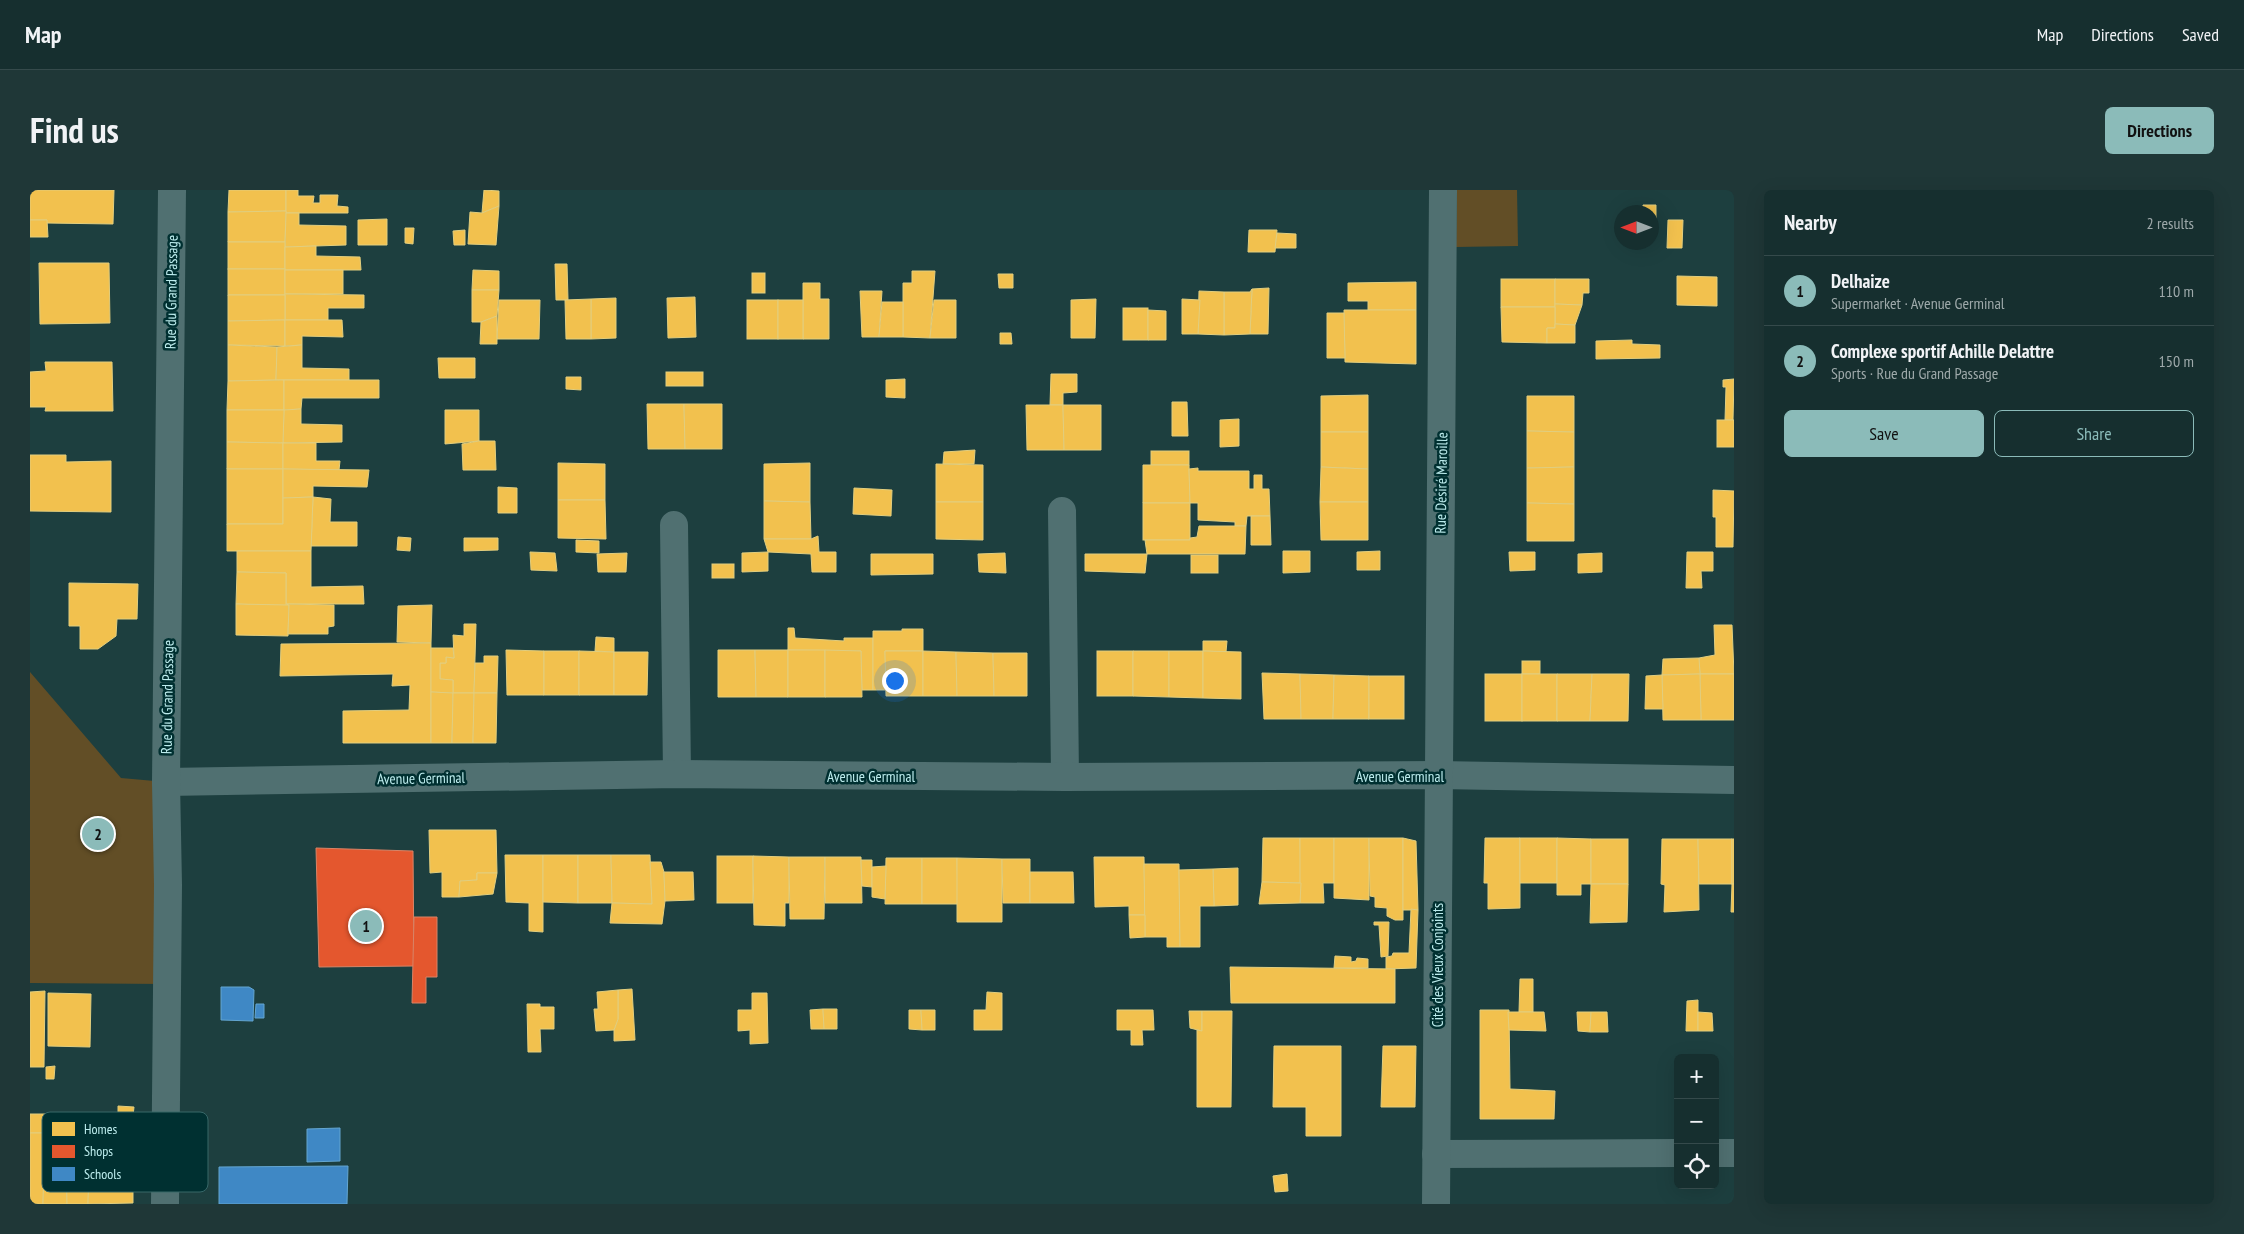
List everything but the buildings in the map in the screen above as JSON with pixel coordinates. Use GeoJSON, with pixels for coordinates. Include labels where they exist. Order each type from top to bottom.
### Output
{"type":"FeatureCollection","features":[{"type":"Feature","properties":{"kind":"street","name":"Rue du Grand Passage"},"geometry":{"type":"LineString","coordinates":[[166,1112],[168,895],[166,782],[172,190]]}},
{"type":"Feature","properties":{"kind":"street","name":"Rue Désiré Maroille"},"geometry":{"type":"LineString","coordinates":[[1438,775],[1443,190]]}},
{"type":"Feature","properties":{"kind":"street"},"geometry":{"type":"LineString","coordinates":[[1062,511],[1065,777]]}},
{"type":"Feature","properties":{"kind":"street"},"geometry":{"type":"LineString","coordinates":[[674,525],[677,774]]}},
{"type":"Feature","properties":{"kind":"street","name":"Avenue Germinal"},"geometry":{"type":"LineString","coordinates":[[166,782],[677,774],[1065,777],[1438,775],[1734,780]]}},
{"type":"Feature","properties":{"kind":"street","name":"Cité des Vieux Conjoints"},"geometry":{"type":"LineString","coordinates":[[1436,1204],[1438,775]]}},
{"type":"Feature","properties":{"kind":"street"},"geometry":{"type":"LineString","coordinates":[[1436,1154],[1674,1153]]}},
{"type":"Feature","properties":{"kind":"street"},"geometry":{"type":"LineString","coordinates":[[1719,1153],[1734,1153]]}},
{"type":"Feature","properties":{"kind":"shaded area"},"geometry":{"type":"Polygon","coordinates":[[[1457,190],[1517,190],[1518,246],[1456,247],[1457,190]]]}},
{"type":"Feature","properties":{"kind":"shaded area"},"geometry":{"type":"Polygon","coordinates":[[[30,672],[121,778],[166,782],[167,984],[30,983],[30,672]]]}},
{"type":"Feature","properties":{"kind":"place","name":"Complexe sportif Achille Delattre"},"geometry":{"type":"Point","coordinates":[98,834]}},
{"type":"Feature","properties":{"kind":"place","name":"Delhaize"},"geometry":{"type":"Point","coordinates":[366,926]}}]}
